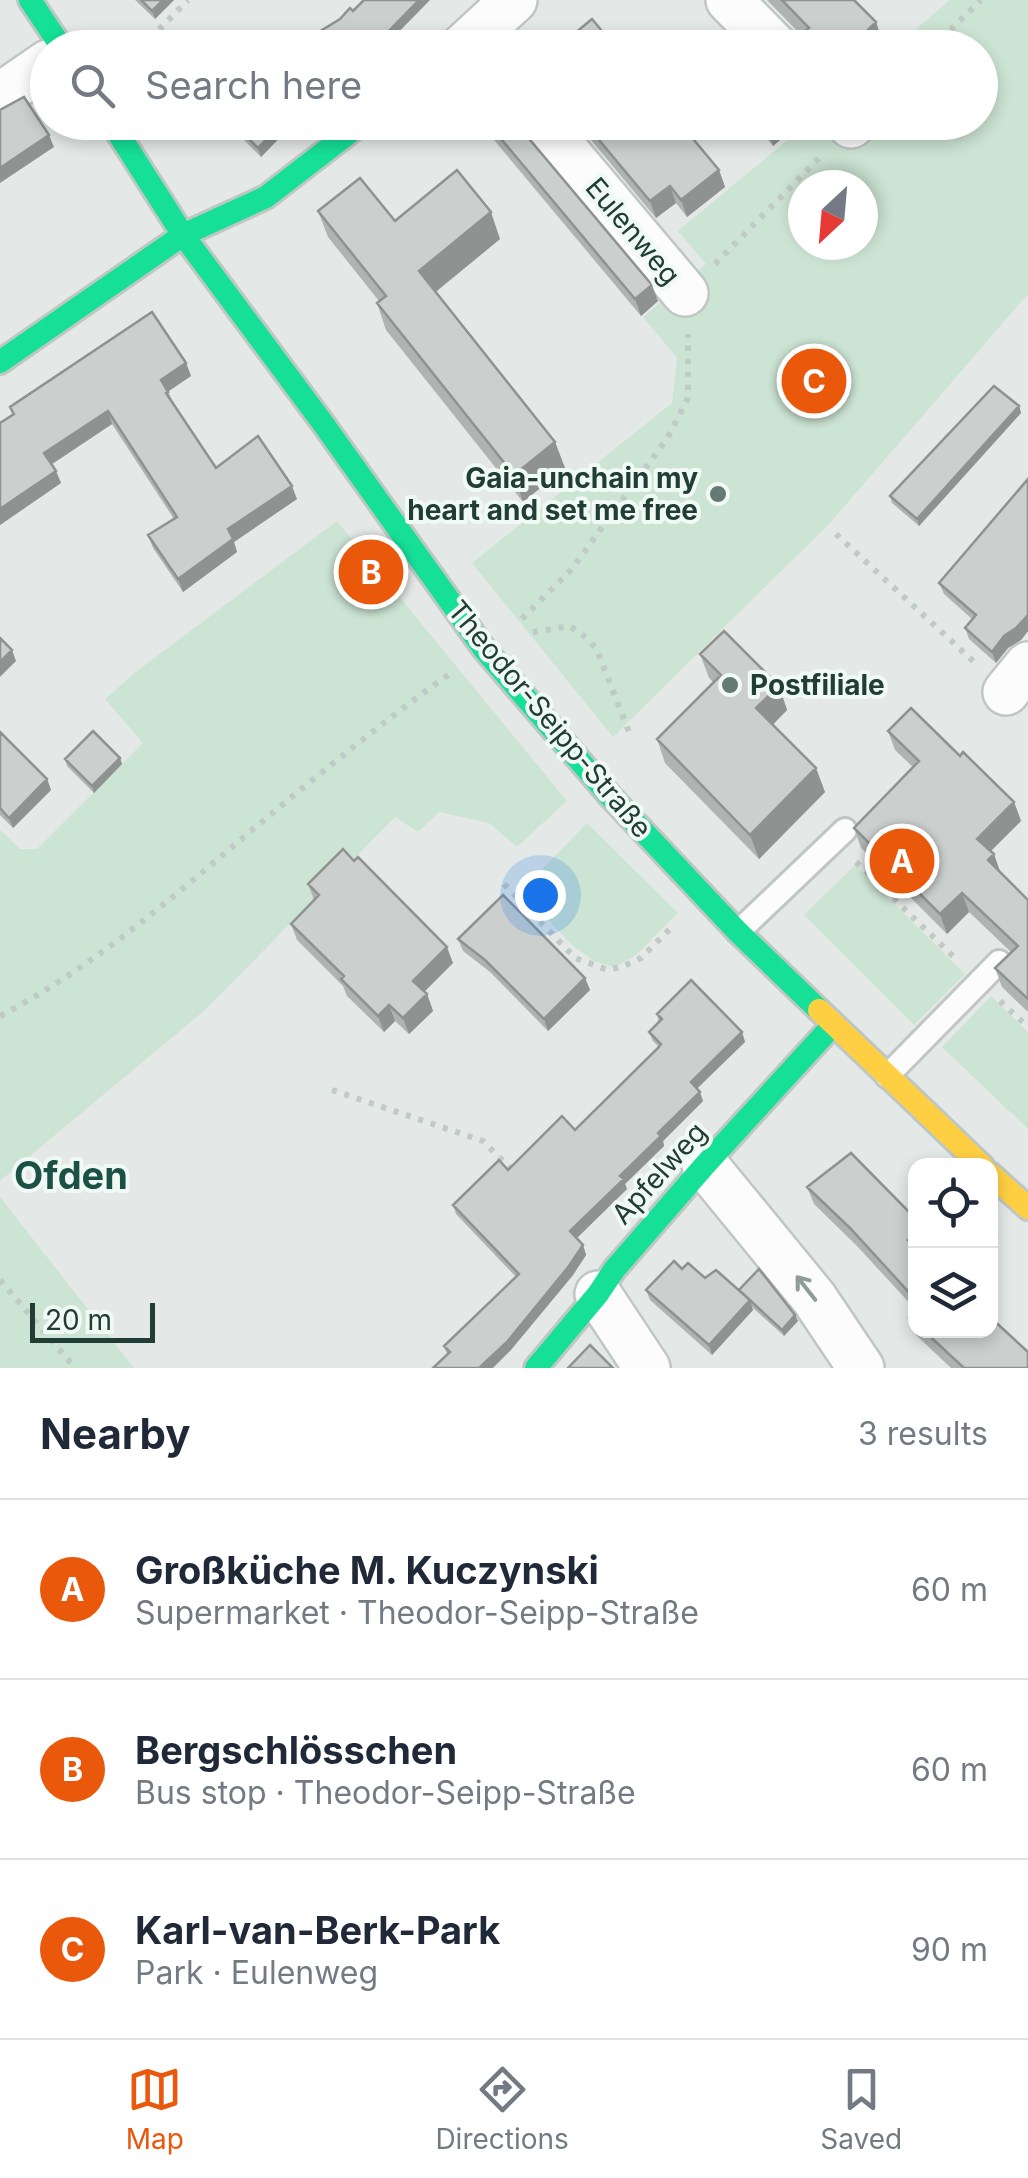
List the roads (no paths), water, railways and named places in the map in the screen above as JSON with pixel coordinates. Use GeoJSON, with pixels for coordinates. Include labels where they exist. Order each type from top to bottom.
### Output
{"type":"FeatureCollection","features":[{"type":"Feature","properties":{"kind":"street"},"geometry":{"type":"LineString","coordinates":[[30,0],[50,30]]}},
{"type":"Feature","properties":{"kind":"street"},"geometry":{"type":"LineString","coordinates":[[485,30],[514,0]]}},
{"type":"Feature","properties":{"kind":"street"},"geometry":{"type":"LineString","coordinates":[[729,0],[758,30]]}},
{"type":"Feature","properties":{"kind":"street"},"geometry":{"type":"LineString","coordinates":[[0,96],[30,76]]}},
{"type":"Feature","properties":{"kind":"street","name":"Theodor-Seipp-Straße"},"geometry":{"type":"LineString","coordinates":[[122,140],[183,235],[322,422],[609,794],[738,932],[974,1158]]}},
{"type":"Feature","properties":{"kind":"street"},"geometry":{"type":"LineString","coordinates":[[0,362],[183,235],[266,196],[339,140]]}},
{"type":"Feature","properties":{"kind":"street","name":"Eulenweg"},"geometry":{"type":"LineString","coordinates":[[556,140],[685,294]]}},
{"type":"Feature","properties":{"kind":"street","name":"Apfelweg"},"geometry":{"type":"LineString","coordinates":[[536,1368],[705,1165],[834,1025]]}},
{"type":"Feature","properties":{"kind":"street"},"geometry":{"type":"LineString","coordinates":[[705,1165],[814,1298],[861,1368]]}},
{"type":"Feature","properties":{"kind":"street"},"geometry":{"type":"LineString","coordinates":[[998,1179],[1023,1193]]}},
{"type":"Feature","properties":{"kind":"street"},"geometry":{"type":"LineString","coordinates":[[606,1282],[647,1368]]}},
{"type":"Feature","properties":{"kind":"lane"},"geometry":{"type":"LineString","coordinates":[[738,932],[839,835]]}},
{"type":"Feature","properties":{"kind":"lane"},"geometry":{"type":"LineString","coordinates":[[887,1076],[998,962]]}},
{"type":"Feature","properties":{"kind":"place","name":"Karl-van-Berk-Park"},"geometry":{"type":"Point","coordinates":[814,381]}},
{"type":"Feature","properties":{"kind":"place","name":"Gaia-unchain my heart and set me free"},"geometry":{"type":"Point","coordinates":[718,494]}},
{"type":"Feature","properties":{"kind":"place","name":"Bergschlösschen"},"geometry":{"type":"Point","coordinates":[371,572]}},
{"type":"Feature","properties":{"kind":"place","name":"Postfiliale"},"geometry":{"type":"Point","coordinates":[730,685]}},
{"type":"Feature","properties":{"kind":"place","name":"Großküche M. Kuczynski"},"geometry":{"type":"Point","coordinates":[902,861]}},
{"type":"Feature","properties":{"kind":"district","name":"Ofden"},"geometry":{"type":"Point","coordinates":[71,1176]}}]}
